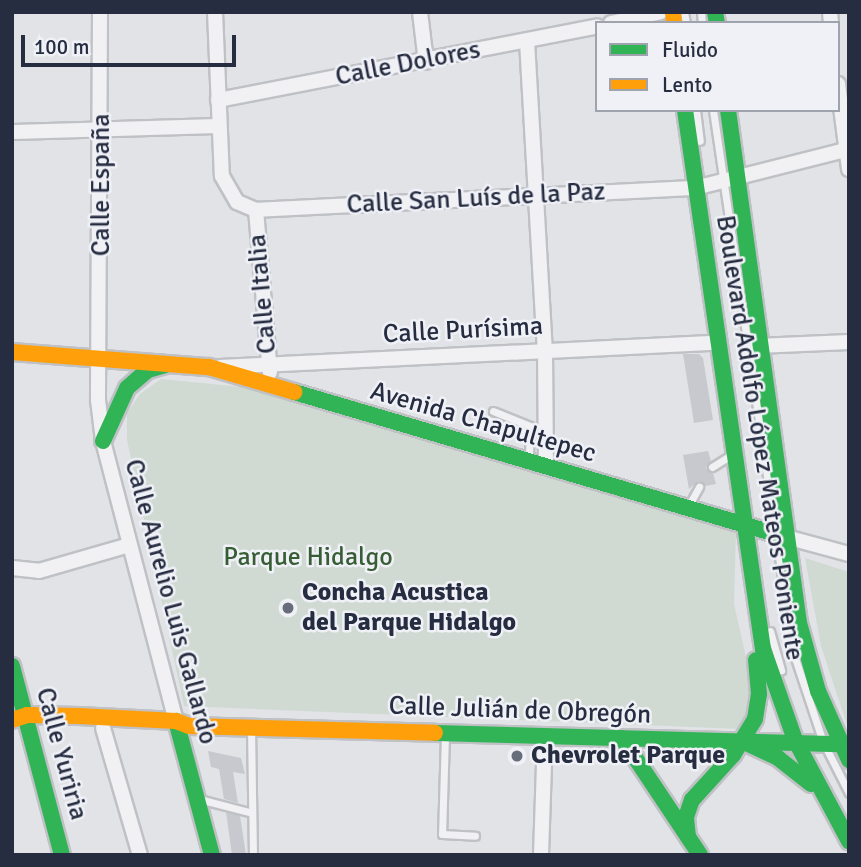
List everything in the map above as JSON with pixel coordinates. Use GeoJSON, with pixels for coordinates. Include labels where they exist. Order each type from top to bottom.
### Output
{"type":"FeatureCollection","features":[{"type":"Feature","properties":{"kind":"street","name":"Calle España"},"geometry":{"type":"LineString","coordinates":[[100,12],[103,130],[101,359]]}},
{"type":"Feature","properties":{"kind":"street","name":"Calle Italia"},"geometry":{"type":"LineString","coordinates":[[215,12],[219,161],[227,190],[237,202],[256,210],[270,365],[269,384]]}},
{"type":"Feature","properties":{"kind":"street"},"geometry":{"type":"LineString","coordinates":[[420,12],[426,62]]}},
{"type":"Feature","properties":{"kind":"street"},"geometry":{"type":"LineString","coordinates":[[620,21],[661,12]]}},
{"type":"Feature","properties":{"kind":"street","name":"Calle Dolores"},"geometry":{"type":"LineString","coordinates":[[218,100],[426,62],[595,26]]}},
{"type":"Feature","properties":{"kind":"street"},"geometry":{"type":"LineString","coordinates":[[527,41],[538,196],[547,466]]}},
{"type":"Feature","properties":{"kind":"street"},"geometry":{"type":"LineString","coordinates":[[840,98],[849,169]]}},
{"type":"Feature","properties":{"kind":"street","name":"Boulevard Adolfo López Mateos Poniente"},"geometry":{"type":"LineString","coordinates":[[685,112],[700,187],[719,344],[734,453],[748,527],[763,649],[821,796],[849,841]]}},
{"type":"Feature","properties":{"kind":"street","name":"Boulevard Adolfo López Mateos Poniente"},"geometry":{"type":"LineString","coordinates":[[728,112],[729,180],[757,346],[780,535],[805,645],[849,760]]}},
{"type":"Feature","properties":{"kind":"street"},"geometry":{"type":"LineString","coordinates":[[12,132],[219,126]]}},
{"type":"Feature","properties":{"kind":"street","name":"Calle San Luís de la Paz"},"geometry":{"type":"LineString","coordinates":[[256,210],[700,187],[847,149]]}},
{"type":"Feature","properties":{"kind":"street"},"geometry":{"type":"LineString","coordinates":[[757,346],[849,342]]}},
{"type":"Feature","properties":{"kind":"street","name":"Calle Purísima"},"geometry":{"type":"LineString","coordinates":[[209,367],[719,344]]}},
{"type":"Feature","properties":{"kind":"street"},"geometry":{"type":"LineString","coordinates":[[12,352],[101,359]]}},
{"type":"Feature","properties":{"kind":"street","name":"Avenida Chapultepec"},"geometry":{"type":"LineString","coordinates":[[101,359],[173,362],[209,367],[689,507],[748,527],[849,554]]}},
{"type":"Feature","properties":{"kind":"street","name":"Calle Aurelio Luis Gallardo"},"geometry":{"type":"LineString","coordinates":[[101,359],[97,380],[103,441],[129,545],[181,727],[212,855]]}},
{"type":"Feature","properties":{"kind":"street"},"geometry":{"type":"LineString","coordinates":[[103,441],[127,388],[148,370],[173,362]]}},
{"type":"Feature","properties":{"kind":"street"},"geometry":{"type":"LineString","coordinates":[[688,837],[687,817],[692,800],[742,741],[755,719],[759,694],[740,568],[748,527]]}},
{"type":"Feature","properties":{"kind":"street"},"geometry":{"type":"LineString","coordinates":[[12,568],[39,571],[129,545]]}},
{"type":"Feature","properties":{"kind":"street","name":"Calle Yuriria"},"geometry":{"type":"LineString","coordinates":[[12,666],[20,721],[62,855]]}},
{"type":"Feature","properties":{"kind":"street"},"geometry":{"type":"LineString","coordinates":[[20,721],[181,727]]}},
{"type":"Feature","properties":{"kind":"street"},"geometry":{"type":"LineString","coordinates":[[20,721],[103,728],[181,727]]}},
{"type":"Feature","properties":{"kind":"street","name":"Calle Julián de Obregón"},"geometry":{"type":"LineString","coordinates":[[181,727],[545,737],[800,740],[845,744]]}},
{"type":"Feature","properties":{"kind":"street"},"geometry":{"type":"LineString","coordinates":[[103,728],[140,855]]}},
{"type":"Feature","properties":{"kind":"street"},"geometry":{"type":"LineString","coordinates":[[541,855],[545,737]]}},
{"type":"Feature","properties":{"kind":"street"},"geometry":{"type":"LineString","coordinates":[[622,738],[700,855]]}},
{"type":"Feature","properties":{"kind":"street"},"geometry":{"type":"LineString","coordinates":[[742,741],[794,768],[821,796]]}},
{"type":"Feature","properties":{"kind":"lane"},"geometry":{"type":"LineString","coordinates":[[696,112],[700,187],[748,527]]}},
{"type":"Feature","properties":{"kind":"lane"},"geometry":{"type":"LineString","coordinates":[[713,112],[729,180],[780,535],[793,652],[822,742],[849,793]]}},
{"type":"Feature","properties":{"kind":"lane"},"geometry":{"type":"LineString","coordinates":[[494,411],[530,426],[529,460]]}},
{"type":"Feature","properties":{"kind":"lane"},"geometry":{"type":"LineString","coordinates":[[712,467],[734,453]]}},
{"type":"Feature","properties":{"kind":"lane"},"geometry":{"type":"LineString","coordinates":[[689,507],[699,487]]}},
{"type":"Feature","properties":{"kind":"lane"},"geometry":{"type":"LineString","coordinates":[[251,727],[249,812],[253,855]]}},
{"type":"Feature","properties":{"kind":"lane"},"geometry":{"type":"LineString","coordinates":[[445,734],[442,834],[475,836]]}},
{"type":"Feature","properties":{"kind":"lane"},"geometry":{"type":"LineString","coordinates":[[800,740],[849,822]]}},
{"type":"Feature","properties":{"kind":"lane"},"geometry":{"type":"LineString","coordinates":[[197,799],[249,812]]}},
{"type":"Feature","properties":{"kind":"green space","name":"Parque Hidalgo"},"geometry":{"type":"Polygon","coordinates":[[[161,379],[252,388],[736,530],[734,604],[751,679],[748,712],[740,729],[184,706],[127,440],[127,413],[140,394],[161,379]]]}},
{"type":"Feature","properties":{"kind":"green space"},"geometry":{"type":"Polygon","coordinates":[[[805,558],[849,572],[849,731],[821,646],[805,558]]]}},
{"type":"Feature","properties":{"kind":"building"},"geometry":{"type":"Polygon","coordinates":[[[683,354],[699,354],[703,358],[713,420],[694,423],[683,354]]]}},
{"type":"Feature","properties":{"kind":"building"},"geometry":{"type":"Polygon","coordinates":[[[708,451],[711,461],[706,468],[713,473],[716,484],[705,486],[698,481],[689,489],[683,455],[708,451]]]}},
{"type":"Feature","properties":{"kind":"building"},"geometry":{"type":"Polygon","coordinates":[[[208,751],[241,758],[245,774],[233,772],[238,803],[224,799],[219,769],[211,767],[208,751]]]}},
{"type":"Feature","properties":{"kind":"building"},"geometry":{"type":"Polygon","coordinates":[[[226,812],[240,816],[246,855],[232,855],[226,812]]]}},
{"type":"Feature","properties":{"kind":"traffic: fast"},"geometry":{"type":"LineString","coordinates":[[715,12],[717,21]]}},
{"type":"Feature","properties":{"kind":"traffic: fast"},"geometry":{"type":"LineString","coordinates":[[685,112],[763,649],[795,740],[849,841]]}},
{"type":"Feature","properties":{"kind":"traffic: fast"},"geometry":{"type":"LineString","coordinates":[[728,112],[799,623],[818,691],[849,760]]}},
{"type":"Feature","properties":{"kind":"traffic: fast"},"geometry":{"type":"LineString","coordinates":[[103,441],[127,388],[148,370],[165,365]]}},
{"type":"Feature","properties":{"kind":"traffic: fast"},"geometry":{"type":"LineString","coordinates":[[294,392],[786,537]]}},
{"type":"Feature","properties":{"kind":"traffic: fast"},"geometry":{"type":"LineString","coordinates":[[688,837],[686,817],[692,800],[733,755],[755,719],[759,694],[756,660]]}},
{"type":"Feature","properties":{"kind":"traffic: fast"},"geometry":{"type":"LineString","coordinates":[[12,666],[62,855]]}},
{"type":"Feature","properties":{"kind":"traffic: fast"},"geometry":{"type":"LineString","coordinates":[[176,721],[212,855]]}},
{"type":"Feature","properties":{"kind":"traffic: fast"},"geometry":{"type":"LineString","coordinates":[[435,733],[841,744]]}},
{"type":"Feature","properties":{"kind":"traffic: fast"},"geometry":{"type":"LineString","coordinates":[[622,738],[700,855]]}},
{"type":"Feature","properties":{"kind":"traffic: fast"},"geometry":{"type":"LineString","coordinates":[[742,741],[778,758],[811,784]]}},
{"type":"Feature","properties":{"kind":"traffic: slow"},"geometry":{"type":"LineString","coordinates":[[673,12],[674,21]]}},
{"type":"Feature","properties":{"kind":"traffic: slow"},"geometry":{"type":"LineString","coordinates":[[12,352],[209,367],[294,392]]}},
{"type":"Feature","properties":{"kind":"traffic: slow"},"geometry":{"type":"LineString","coordinates":[[12,720],[27,715],[79,716],[176,721],[189,726],[435,733]]}},
{"type":"Feature","properties":{"kind":"place","name":"Concha Acustica del Parque Hidalgo"},"geometry":{"type":"Point","coordinates":[288,608]}},
{"type":"Feature","properties":{"kind":"place","name":"Chevrolet Parque"},"geometry":{"type":"Point","coordinates":[517,756]}}]}
